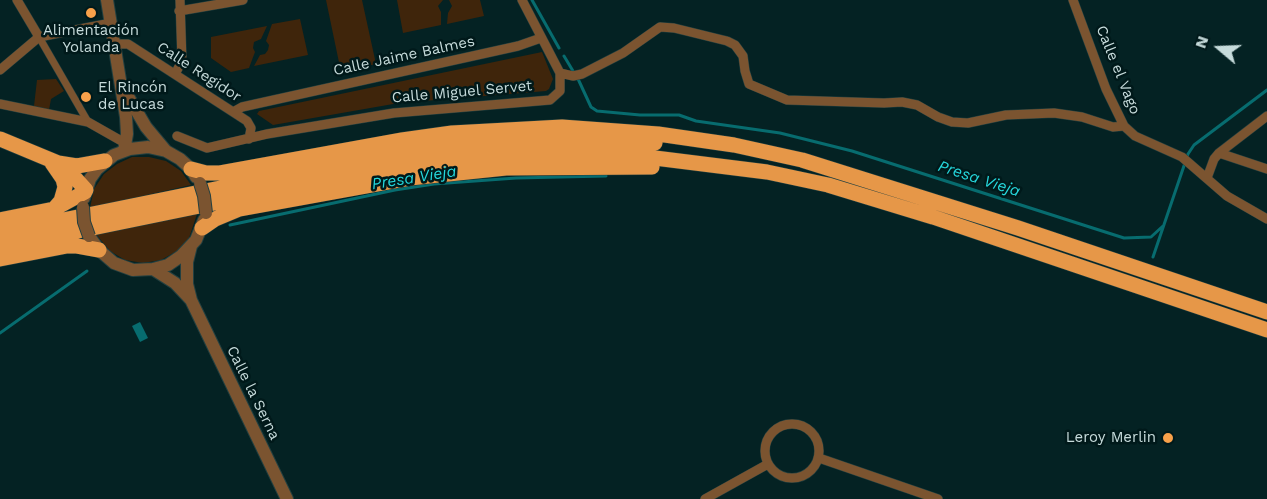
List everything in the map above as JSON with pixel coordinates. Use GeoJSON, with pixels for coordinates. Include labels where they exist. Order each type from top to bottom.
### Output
{"type":"FeatureCollection","features":[{"type":"Feature","properties":{"kind":"highway"},"geometry":{"type":"LineString","coordinates":[[191,169],[220,174],[412,138],[453,133],[562,127],[649,133],[734,145],[782,155],[1018,228],[1267,312]]}},
{"type":"Feature","properties":{"kind":"highway"},"geometry":{"type":"LineString","coordinates":[[0,139],[67,169],[85,196],[54,209],[0,220]]}},
{"type":"Feature","properties":{"kind":"highway"},"geometry":{"type":"LineString","coordinates":[[0,233],[343,162],[454,146],[563,139],[657,143],[771,158],[833,171]]}},
{"type":"Feature","properties":{"kind":"highway"},"geometry":{"type":"LineString","coordinates":[[0,247],[407,165],[506,155],[598,154],[694,161],[788,176],[828,185],[1267,330]]}},
{"type":"Feature","properties":{"kind":"highway"},"geometry":{"type":"LineString","coordinates":[[53,161],[77,166],[105,161]]}},
{"type":"Feature","properties":{"kind":"highway"},"geometry":{"type":"LineString","coordinates":[[53,161],[65,187],[62,201],[54,209]]}},
{"type":"Feature","properties":{"kind":"highway"},"geometry":{"type":"LineString","coordinates":[[202,228],[228,213],[272,203],[410,178],[506,168],[643,167],[693,170],[797,184],[888,203]]}},
{"type":"Feature","properties":{"kind":"highway"},"geometry":{"type":"LineString","coordinates":[[0,259],[66,246],[99,250]]}},
{"type":"Feature","properties":{"kind":"street"},"geometry":{"type":"LineString","coordinates":[[17,0],[88,122]]}},
{"type":"Feature","properties":{"kind":"street"},"geometry":{"type":"LineString","coordinates":[[107,0],[122,87],[127,126],[126,148]]}},
{"type":"Feature","properties":{"kind":"street"},"geometry":{"type":"LineString","coordinates":[[175,74],[182,61],[180,0]]}},
{"type":"Feature","properties":{"kind":"street"},"geometry":{"type":"LineString","coordinates":[[179,12],[243,0]]}},
{"type":"Feature","properties":{"kind":"street"},"geometry":{"type":"LineString","coordinates":[[522,0],[560,73],[577,75],[622,53],[660,27],[674,28],[735,45],[743,56],[749,84],[787,100],[902,102],[918,105],[952,122],[968,123],[1006,115],[1054,113],[1082,117],[1113,127],[1124,126]]}},
{"type":"Feature","properties":{"kind":"street","name":"Calle el Vago"},"geometry":{"type":"LineString","coordinates":[[1073,0],[1106,89],[1124,126],[1135,136],[1186,161],[1227,196],[1267,219]]}},
{"type":"Feature","properties":{"kind":"street"},"geometry":{"type":"LineString","coordinates":[[0,70],[39,37],[111,23]]}},
{"type":"Feature","properties":{"kind":"street","name":"Calle Jaime Balmes"},"geometry":{"type":"LineString","coordinates":[[233,112],[242,107],[518,46],[541,38]]}},
{"type":"Feature","properties":{"kind":"street","name":"Calle Regidor"},"geometry":{"type":"LineString","coordinates":[[115,44],[128,44],[248,121],[251,128],[249,139]]}},
{"type":"Feature","properties":{"kind":"street","name":"Calle Miguel Servet"},"geometry":{"type":"LineString","coordinates":[[177,136],[207,148],[267,134],[394,113],[550,100],[560,91],[560,73]]}},
{"type":"Feature","properties":{"kind":"street"},"geometry":{"type":"LineString","coordinates":[[122,87],[146,127],[166,151]]}},
{"type":"Feature","properties":{"kind":"street"},"geometry":{"type":"LineString","coordinates":[[0,104],[88,122],[126,148]]}},
{"type":"Feature","properties":{"kind":"street"},"geometry":{"type":"LineString","coordinates":[[1207,178],[1214,159],[1219,153],[1267,116]]}},
{"type":"Feature","properties":{"kind":"street"},"geometry":{"type":"LineString","coordinates":[[248,121],[267,134]]}},
{"type":"Feature","properties":{"kind":"street"},"geometry":{"type":"LineString","coordinates":[[148,147],[166,151],[191,169],[200,183],[206,213],[202,228],[191,246],[174,261],[153,269],[133,270],[114,263],[99,250],[89,236],[84,222],[85,196],[90,179],[105,161],[126,148],[148,147]]}},
{"type":"Feature","properties":{"kind":"street"},"geometry":{"type":"LineString","coordinates":[[1219,153],[1267,169]]}},
{"type":"Feature","properties":{"kind":"street","name":"Calle la Serna"},"geometry":{"type":"LineString","coordinates":[[191,246],[187,262],[187,284],[191,300],[287,499]]}},
{"type":"Feature","properties":{"kind":"street","name":"Calle la Serna"},"geometry":{"type":"LineString","coordinates":[[153,269],[175,283],[191,300]]}},
{"type":"Feature","properties":{"kind":"street"},"geometry":{"type":"LineString","coordinates":[[789,423],[806,427],[818,441],[819,458],[810,472],[794,478],[778,475],[768,464],[765,456],[768,438],[780,426],[789,423]]}},
{"type":"Feature","properties":{"kind":"street"},"geometry":{"type":"LineString","coordinates":[[819,458],[938,499]]}},
{"type":"Feature","properties":{"kind":"street"},"geometry":{"type":"LineString","coordinates":[[705,499],[768,464]]}},
{"type":"Feature","properties":{"kind":"shaded area"},"geometry":{"type":"Polygon","coordinates":[[[326,0],[362,0],[376,64],[341,72],[326,0]]]}},
{"type":"Feature","properties":{"kind":"shaded area"},"geometry":{"type":"Polygon","coordinates":[[[397,0],[443,0],[438,6],[441,12],[441,25],[403,33],[397,0]]]}},
{"type":"Feature","properties":{"kind":"shaded area"},"geometry":{"type":"Polygon","coordinates":[[[449,0],[480,0],[484,16],[447,24],[448,13],[452,6],[449,0]]]}},
{"type":"Feature","properties":{"kind":"shaded area"},"geometry":{"type":"Polygon","coordinates":[[[300,19],[308,55],[254,66],[260,55],[265,54],[268,50],[269,45],[266,41],[272,24],[300,19]]]}},
{"type":"Feature","properties":{"kind":"shaded area"},"geometry":{"type":"Polygon","coordinates":[[[267,26],[261,39],[254,42],[255,52],[249,68],[231,72],[211,58],[211,37],[267,26]]]}},
{"type":"Feature","properties":{"kind":"shaded area"},"geometry":{"type":"Polygon","coordinates":[[[542,52],[553,79],[546,91],[399,103],[273,125],[257,114],[259,111],[542,52]]]}},
{"type":"Feature","properties":{"kind":"shaded area"},"geometry":{"type":"Polygon","coordinates":[[[56,79],[64,91],[51,99],[49,110],[34,106],[37,80],[56,79]]]}},
{"type":"Feature","properties":{"kind":"shaded area"},"geometry":{"type":"Polygon","coordinates":[[[132,157],[149,157],[166,161],[181,171],[191,185],[90,208],[94,189],[104,174],[117,164],[132,157]]]}},
{"type":"Feature","properties":{"kind":"shaded area"},"geometry":{"type":"Polygon","coordinates":[[[197,214],[189,238],[177,251],[161,260],[143,263],[125,260],[110,251],[95,233],[197,214]]]}},
{"type":"Feature","properties":{"kind":"water"},"geometry":{"type":"Polygon","coordinates":[[[140,322],[148,338],[140,342],[132,326],[140,322]]]}},
{"type":"Feature","properties":{"kind":"waterway"},"geometry":{"type":"LineString","coordinates":[[532,0],[559,48]]}},
{"type":"Feature","properties":{"kind":"waterway","name":"Presa Vieja"},"geometry":{"type":"LineString","coordinates":[[564,56],[591,107],[597,111],[640,115],[679,115],[696,121],[780,133],[852,151],[1124,238],[1151,237],[1163,226]]}},
{"type":"Feature","properties":{"kind":"waterway","name":"Presa Vieja"},"geometry":{"type":"LineString","coordinates":[[1153,257],[1188,154],[1194,145],[1267,90]]}},
{"type":"Feature","properties":{"kind":"waterway","name":"Presa Vieja"},"geometry":{"type":"LineString","coordinates":[[230,225],[395,190],[434,184],[516,178],[606,176]]}},
{"type":"Feature","properties":{"kind":"waterway","name":"Presa Vieja"},"geometry":{"type":"LineString","coordinates":[[0,333],[87,271]]}},
{"type":"Feature","properties":{"kind":"place","name":"Alimentación Yolanda"},"geometry":{"type":"Point","coordinates":[91,13]}},
{"type":"Feature","properties":{"kind":"place","name":"El Rincón de Lucas"},"geometry":{"type":"Point","coordinates":[86,97]}},
{"type":"Feature","properties":{"kind":"place","name":"Leroy Merlin"},"geometry":{"type":"Point","coordinates":[1168,438]}}]}
